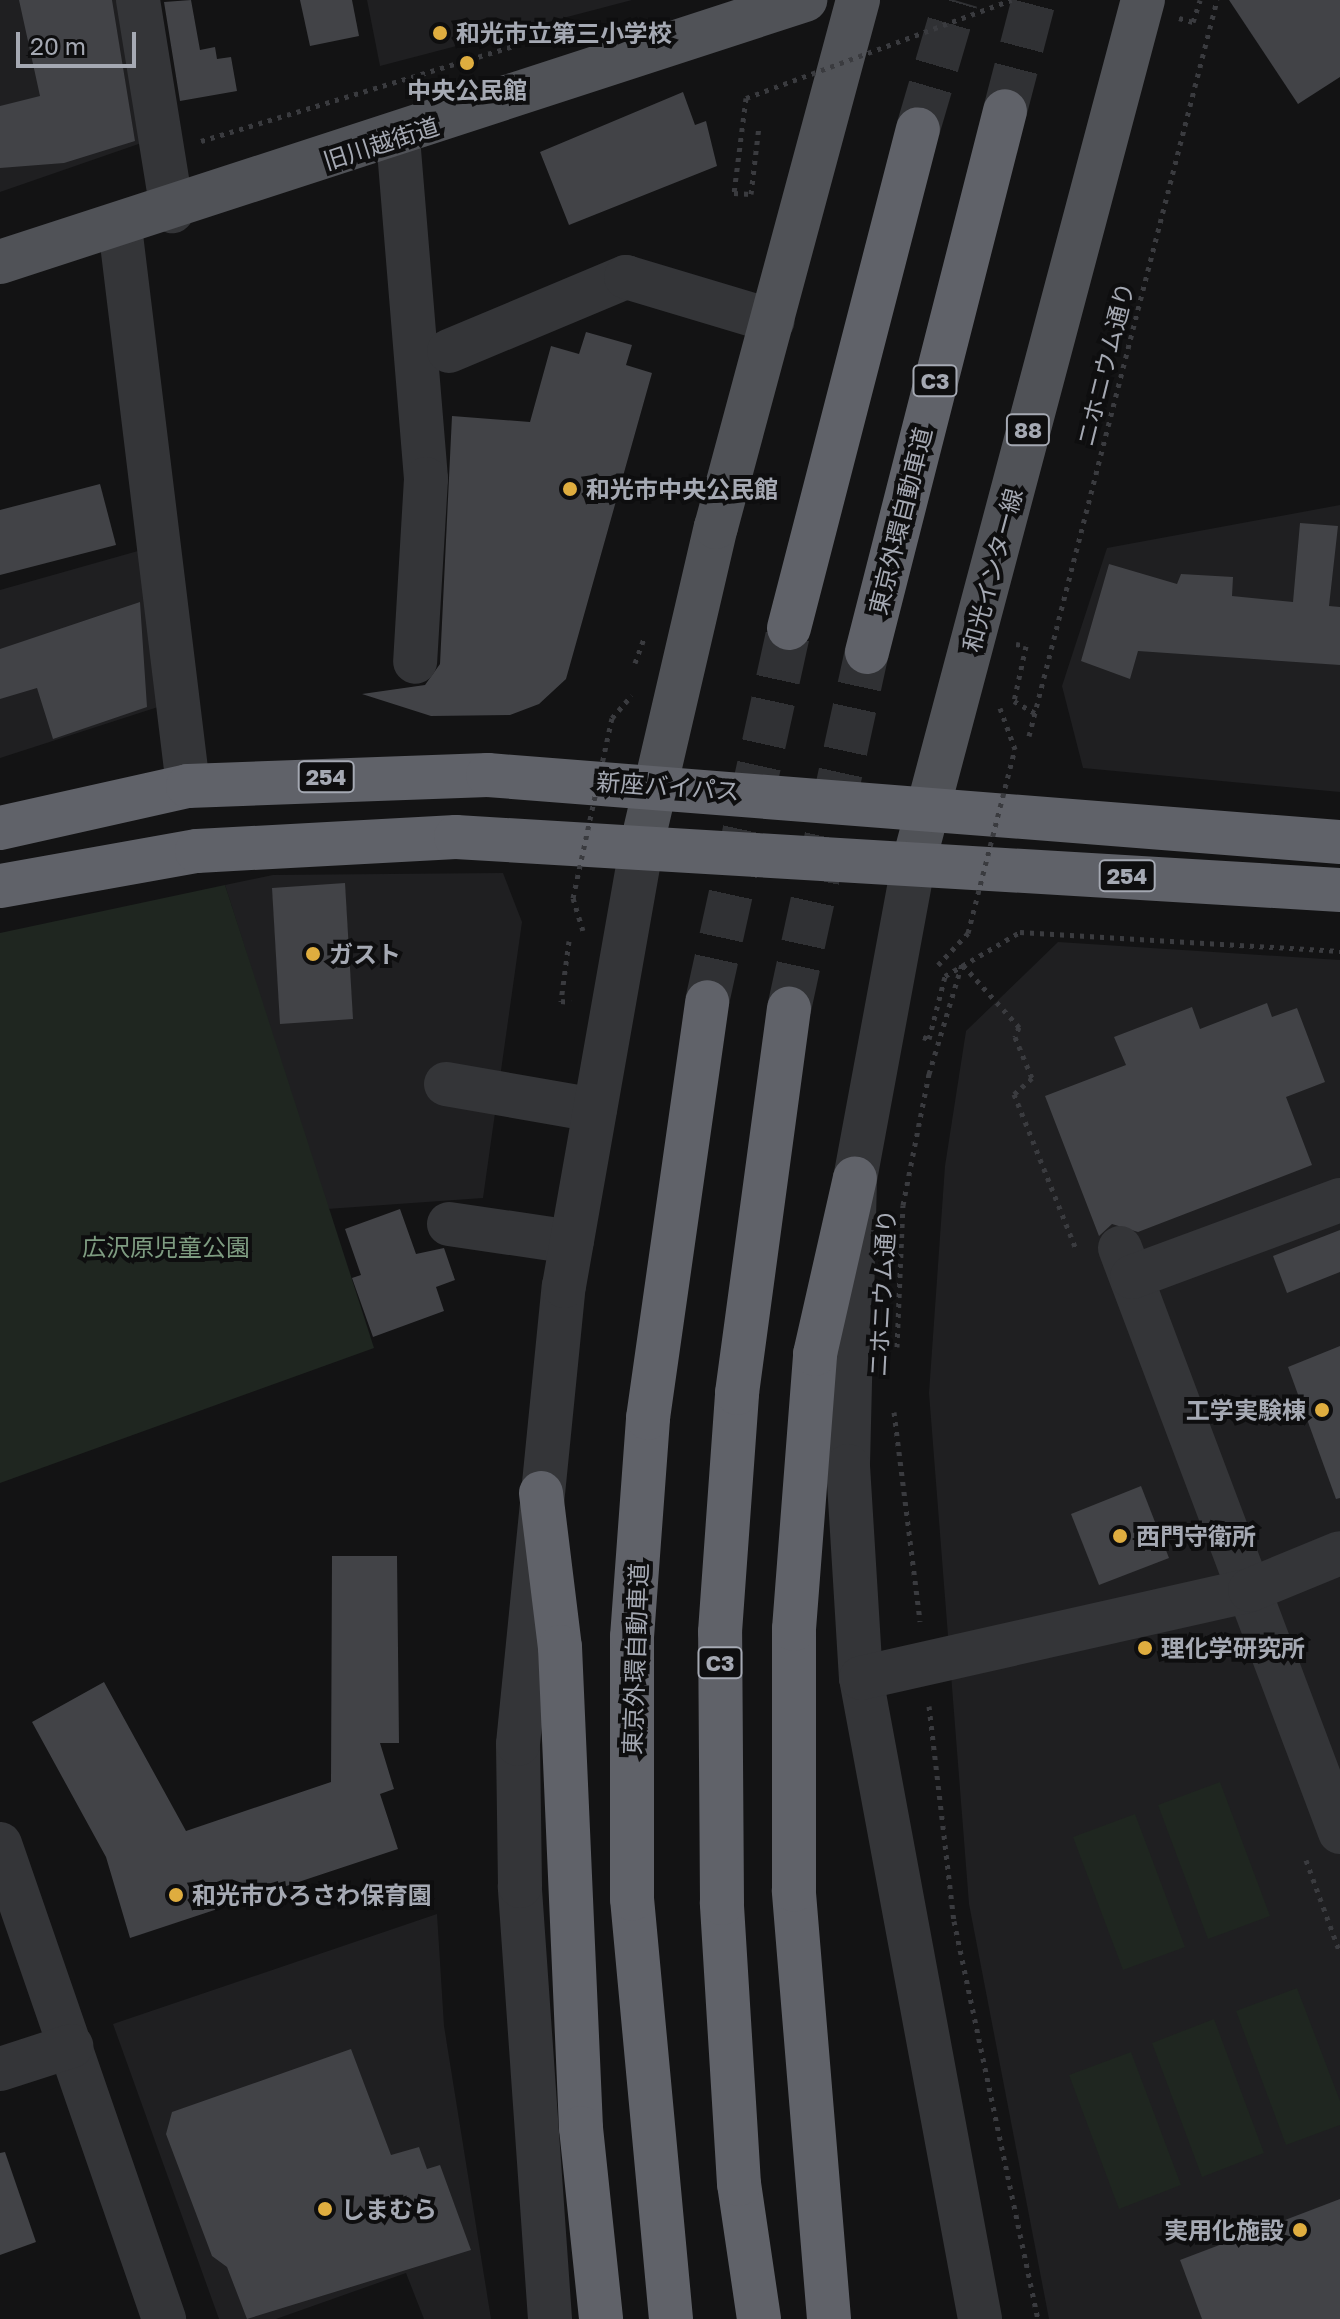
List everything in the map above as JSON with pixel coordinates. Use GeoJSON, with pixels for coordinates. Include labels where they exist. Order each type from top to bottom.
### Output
{"type":"FeatureCollection","features":[{"type":"Feature","properties":{"kind":"highway","name":"東京外環自動車道"},"geometry":{"type":"LineString","coordinates":[[867,652],[1005,111]]}},
{"type":"Feature","properties":{"kind":"highway"},"geometry":{"type":"LineString","coordinates":[[789,628],[918,129]]}},
{"type":"Feature","properties":{"kind":"highway","name":"新座バイパス"},"geometry":{"type":"LineString","coordinates":[[0,828],[188,786],[488,775],[930,806],[1340,842]]}},
{"type":"Feature","properties":{"kind":"highway","name":"254"},"geometry":{"type":"LineString","coordinates":[[0,886],[277,843],[456,837],[642,844],[1340,890]]}},
{"type":"Feature","properties":{"kind":"highway","name":"東京外環自動車道"},"geometry":{"type":"LineString","coordinates":[[671,2319],[632,1899],[632,1637],[650,1403],[707,1002]]}},
{"type":"Feature","properties":{"kind":"highway","name":"C3"},"geometry":{"type":"LineString","coordinates":[[759,2319],[739,2184],[722,1903],[720,1632],[737,1393],[789,1009]]}},
{"type":"Feature","properties":{"kind":"highway"},"geometry":{"type":"LineString","coordinates":[[829,2319],[794,1890],[794,1629],[815,1354],[855,1178]]}},
{"type":"Feature","properties":{"kind":"highway"},"geometry":{"type":"LineString","coordinates":[[541,1493],[560,1647],[581,2128],[601,2319]]}},
{"type":"Feature","properties":{"kind":"main road","name":"旧川越街道"},"geometry":{"type":"LineString","coordinates":[[0,262],[172,211],[398,138],[805,0]]}},
{"type":"Feature","properties":{"kind":"main road"},"geometry":{"type":"LineString","coordinates":[[642,844],[773,321],[858,0]]}},
{"type":"Feature","properties":{"kind":"main road","name":"和光インター線"},"geometry":{"type":"LineString","coordinates":[[914,861],[1161,4]]}},
{"type":"Feature","properties":{"kind":"street"},"geometry":{"type":"LineString","coordinates":[[138,0],[172,211]]}},
{"type":"Feature","properties":{"kind":"street"},"geometry":{"type":"LineString","coordinates":[[398,138],[426,479],[415,662]]}},
{"type":"Feature","properties":{"kind":"street"},"geometry":{"type":"LineString","coordinates":[[120,227],[188,786]]}},
{"type":"Feature","properties":{"kind":"street"},"geometry":{"type":"LineString","coordinates":[[449,351],[626,277],[773,321]]}},
{"type":"Feature","properties":{"kind":"street"},"geometry":{"type":"LineString","coordinates":[[550,2319],[520,1886],[518,1744],[541,1493],[572,1242],[642,844]]}},
{"type":"Feature","properties":{"kind":"street"},"geometry":{"type":"LineString","coordinates":[[914,861],[855,1178],[848,1466],[861,1678],[980,2319]]}},
{"type":"Feature","properties":{"kind":"street"},"geometry":{"type":"LineString","coordinates":[[446,1084],[595,1110]]}},
{"type":"Feature","properties":{"kind":"street"},"geometry":{"type":"LineString","coordinates":[[1322,1844],[1250,1590],[1126,1263],[1340,1200]]}},
{"type":"Feature","properties":{"kind":"street"},"geometry":{"type":"LineString","coordinates":[[449,1224],[572,1242]]}},
{"type":"Feature","properties":{"kind":"street"},"geometry":{"type":"LineString","coordinates":[[861,1678],[1250,1590],[1340,1553]]}},
{"type":"Feature","properties":{"kind":"street"},"geometry":{"type":"LineString","coordinates":[[0,1844],[164,2319]]}},
{"type":"Feature","properties":{"kind":"street"},"geometry":{"type":"LineString","coordinates":[[0,2069],[71,2046]]}},
{"type":"Feature","properties":{"kind":"path"},"geometry":{"type":"LineString","coordinates":[[759,126],[751,194],[734,193],[746,98],[1011,0]]}},
{"type":"Feature","properties":{"kind":"path"},"geometry":{"type":"LineString","coordinates":[[1161,4],[1176,17],[1193,22],[1200,0]]}},
{"type":"Feature","properties":{"kind":"path","name":"ニホニウム通り"},"geometry":{"type":"LineString","coordinates":[[1029,736],[1217,0]]}},
{"type":"Feature","properties":{"kind":"path"},"geometry":{"type":"LineString","coordinates":[[162,153],[529,42]]}},
{"type":"Feature","properties":{"kind":"path"},"geometry":{"type":"LineString","coordinates":[[1006,641],[1026,646],[1014,701],[1035,713]]}},
{"type":"Feature","properties":{"kind":"path"},"geometry":{"type":"LineString","coordinates":[[968,933],[1015,749],[995,696]]}},
{"type":"Feature","properties":{"kind":"path"},"geometry":{"type":"LineString","coordinates":[[573,898],[612,718]]}},
{"type":"Feature","properties":{"kind":"path"},"geometry":{"type":"LineString","coordinates":[[945,976],[1020,932],[1340,951]]}},
{"type":"Feature","properties":{"kind":"path"},"geometry":{"type":"LineString","coordinates":[[562,994],[569,941]]}},
{"type":"Feature","properties":{"kind":"path","name":"ニホニウム通り"},"geometry":{"type":"LineString","coordinates":[[896,1362],[903,1205],[929,1074],[962,964]]}},
{"type":"Feature","properties":{"kind":"path","name":"ニホニウム通り"},"geometry":{"type":"LineString","coordinates":[[895,1394],[930,1663]]}},
{"type":"Feature","properties":{"kind":"path"},"geometry":{"type":"LineString","coordinates":[[930,1663],[928,1698],[954,1921],[1038,2319]]}},
{"type":"Feature","properties":{"kind":"path"},"geometry":{"type":"LineString","coordinates":[[1322,1844],[1340,1953]]}},
{"type":"Feature","properties":{"kind":"shaded area"},"geometry":{"type":"Polygon","coordinates":[[[0,0],[130,0],[153,139],[0,192],[0,0]]]}},
{"type":"Feature","properties":{"kind":"shaded area","name":"和光市立第三小学校"},"geometry":{"type":"Polygon","coordinates":[[[367,0],[632,0],[380,66],[367,0]]]}},
{"type":"Feature","properties":{"kind":"shaded area"},"geometry":{"type":"Polygon","coordinates":[[[1340,505],[1340,792],[1083,768],[1062,686],[1107,548],[1340,505]]]}},
{"type":"Feature","properties":{"kind":"shaded area"},"geometry":{"type":"Polygon","coordinates":[[[145,549],[158,707],[0,758],[0,590],[145,549]]]}},
{"type":"Feature","properties":{"kind":"shaded area"},"geometry":{"type":"Polygon","coordinates":[[[503,873],[522,922],[483,1198],[327,1209],[225,885],[273,875],[503,873]]]}},
{"type":"Feature","properties":{"kind":"shaded area","name":"理化学研究所"},"geometry":{"type":"Polygon","coordinates":[[[1058,942],[1340,960],[1340,2319],[1049,2319],[969,1904],[929,1393],[945,1166],[966,1031],[1058,942]]]}},
{"type":"Feature","properties":{"kind":"shaded area"},"geometry":{"type":"Polygon","coordinates":[[[437,1914],[444,2026],[491,2319],[424,2319],[406,2273],[276,2319],[219,2319],[113,2024],[437,1914]]]}},
{"type":"Feature","properties":{"kind":"green space","name":"広沢原児童公園"},"geometry":{"type":"Polygon","coordinates":[[[225,885],[374,1348],[0,1483],[0,933],[225,885]]]}},
{"type":"Feature","properties":{"kind":"green space"},"geometry":{"type":"Polygon","coordinates":[[[1220,1782],[1270,1916],[1208,1939],[1158,1805],[1220,1782]]]}},
{"type":"Feature","properties":{"kind":"green space"},"geometry":{"type":"Polygon","coordinates":[[[1135,1814],[1185,1947],[1123,1970],[1073,1837],[1135,1814]]]}},
{"type":"Feature","properties":{"kind":"green space"},"geometry":{"type":"Polygon","coordinates":[[[1297,1988],[1340,2101],[1340,2125],[1286,2145],[1236,2011],[1297,1988]]]}},
{"type":"Feature","properties":{"kind":"green space"},"geometry":{"type":"Polygon","coordinates":[[[1214,2019],[1264,2153],[1202,2177],[1152,2043],[1214,2019]]]}},
{"type":"Feature","properties":{"kind":"green space"},"geometry":{"type":"Polygon","coordinates":[[[1131,2052],[1181,2185],[1119,2209],[1069,2075],[1131,2052]]]}},
{"type":"Feature","properties":{"kind":"building"},"geometry":{"type":"Polygon","coordinates":[[[19,0],[112,0],[135,141],[64,163],[0,168],[0,106],[40,96],[19,0]]]}},
{"type":"Feature","properties":{"kind":"building"},"geometry":{"type":"Polygon","coordinates":[[[191,0],[200,50],[215,47],[217,59],[231,57],[237,91],[180,101],[164,2],[191,0]]]}},
{"type":"Feature","properties":{"kind":"building"},"geometry":{"type":"Polygon","coordinates":[[[300,0],[352,0],[359,36],[310,46],[300,0]]]}},
{"type":"Feature","properties":{"kind":"building"},"geometry":{"type":"Polygon","coordinates":[[[1229,0],[1340,0],[1340,77],[1298,104],[1229,0]]]}},
{"type":"Feature","properties":{"kind":"building"},"geometry":{"type":"Polygon","coordinates":[[[683,92],[695,125],[706,121],[717,166],[569,225],[540,152],[683,92]]]}},
{"type":"Feature","properties":{"kind":"building"},"geometry":{"type":"Polygon","coordinates":[[[586,332],[632,345],[626,365],[652,373],[566,679],[539,704],[510,715],[431,716],[362,694],[425,685],[440,664],[452,416],[530,422],[551,346],[579,354],[586,332]]]}},
{"type":"Feature","properties":{"kind":"building"},"geometry":{"type":"Polygon","coordinates":[[[100,484],[116,545],[0,575],[0,510],[100,484]]]}},
{"type":"Feature","properties":{"kind":"building"},"geometry":{"type":"Polygon","coordinates":[[[1300,523],[1338,526],[1329,606],[1340,607],[1340,665],[1138,651],[1130,679],[1081,661],[1109,564],[1177,584],[1181,574],[1233,577],[1232,596],[1293,602],[1300,523]]]}},
{"type":"Feature","properties":{"kind":"building"},"geometry":{"type":"Polygon","coordinates":[[[140,602],[147,707],[53,739],[37,688],[0,699],[0,649],[140,602]]]}},
{"type":"Feature","properties":{"kind":"building","name":"ガスト"},"geometry":{"type":"Polygon","coordinates":[[[345,883],[353,1019],[280,1024],[272,888],[345,883]]]}},
{"type":"Feature","properties":{"kind":"building"},"geometry":{"type":"Polygon","coordinates":[[[1267,1003],[1272,1017],[1297,1008],[1325,1082],[1286,1097],[1312,1165],[1138,1232],[1112,1224],[1099,1236],[1045,1096],[1126,1065],[1114,1037],[1192,1007],[1200,1029],[1267,1003]]]}},
{"type":"Feature","properties":{"kind":"building"},"geometry":{"type":"Polygon","coordinates":[[[400,1209],[416,1254],[444,1248],[455,1280],[436,1287],[444,1311],[373,1337],[352,1278],[361,1275],[345,1229],[400,1209]]]}},
{"type":"Feature","properties":{"kind":"building"},"geometry":{"type":"Polygon","coordinates":[[[1340,1230],[1340,1272],[1287,1293],[1273,1256],[1340,1230]]]}},
{"type":"Feature","properties":{"kind":"building","name":"工学実験棟"},"geometry":{"type":"Polygon","coordinates":[[[1340,1346],[1340,1498],[1336,1499],[1288,1367],[1340,1346]]]}},
{"type":"Feature","properties":{"kind":"building","name":"西門守衛所"},"geometry":{"type":"Polygon","coordinates":[[[1141,1486],[1169,1558],[1099,1585],[1071,1514],[1141,1486]]]}},
{"type":"Feature","properties":{"kind":"building"},"geometry":{"type":"Polygon","coordinates":[[[332,1556],[397,1556],[399,1743],[380,1743],[394,1789],[380,1794],[398,1849],[130,1938],[106,1857],[32,1722],[104,1682],[186,1831],[331,1782],[332,1556]]]}},
{"type":"Feature","properties":{"kind":"building","name":"しまむら"},"geometry":{"type":"Polygon","coordinates":[[[351,2049],[391,2155],[419,2147],[427,2169],[440,2165],[471,2250],[247,2319],[227,2267],[212,2256],[166,2134],[172,2112],[351,2049]]]}},
{"type":"Feature","properties":{"kind":"building"},"geometry":{"type":"Polygon","coordinates":[[[5,2152],[36,2242],[0,2255],[0,2153],[5,2152]]]}},
{"type":"Feature","properties":{"kind":"building","name":"実用化施設"},"geometry":{"type":"Polygon","coordinates":[[[1340,2199],[1340,2319],[1202,2319],[1180,2260],[1340,2199]]]}},
{"type":"Feature","properties":{"kind":"tunnel"},"geometry":{"type":"LineString","coordinates":[[918,129],[956,0]]}},
{"type":"Feature","properties":{"kind":"tunnel"},"geometry":{"type":"LineString","coordinates":[[1005,111],[1034,0]]}},
{"type":"Feature","properties":{"kind":"tunnel"},"geometry":{"type":"LineString","coordinates":[[707,1002],[789,628]]}},
{"type":"Feature","properties":{"kind":"tunnel"},"geometry":{"type":"LineString","coordinates":[[789,1009],[867,652]]}},
{"type":"Feature","properties":{"kind":"place","name":"和光市立第三小学校"},"geometry":{"type":"Point","coordinates":[440,33]}},
{"type":"Feature","properties":{"kind":"place","name":"中央公民館"},"geometry":{"type":"Point","coordinates":[467,63]}},
{"type":"Feature","properties":{"kind":"place","name":"和光市中央公民館"},"geometry":{"type":"Point","coordinates":[570,489]}},
{"type":"Feature","properties":{"kind":"place","name":"ガスト"},"geometry":{"type":"Point","coordinates":[313,954]}},
{"type":"Feature","properties":{"kind":"place","name":"工学実験棟"},"geometry":{"type":"Point","coordinates":[1322,1410]}},
{"type":"Feature","properties":{"kind":"place","name":"西門守衛所"},"geometry":{"type":"Point","coordinates":[1120,1536]}},
{"type":"Feature","properties":{"kind":"place","name":"理化学研究所"},"geometry":{"type":"Point","coordinates":[1145,1648]}},
{"type":"Feature","properties":{"kind":"place","name":"和光市ひろさわ保育園"},"geometry":{"type":"Point","coordinates":[176,1895]}},
{"type":"Feature","properties":{"kind":"place","name":"しまむら"},"geometry":{"type":"Point","coordinates":[325,2209]}},
{"type":"Feature","properties":{"kind":"place","name":"実用化施設"},"geometry":{"type":"Point","coordinates":[1300,2230]}}]}
